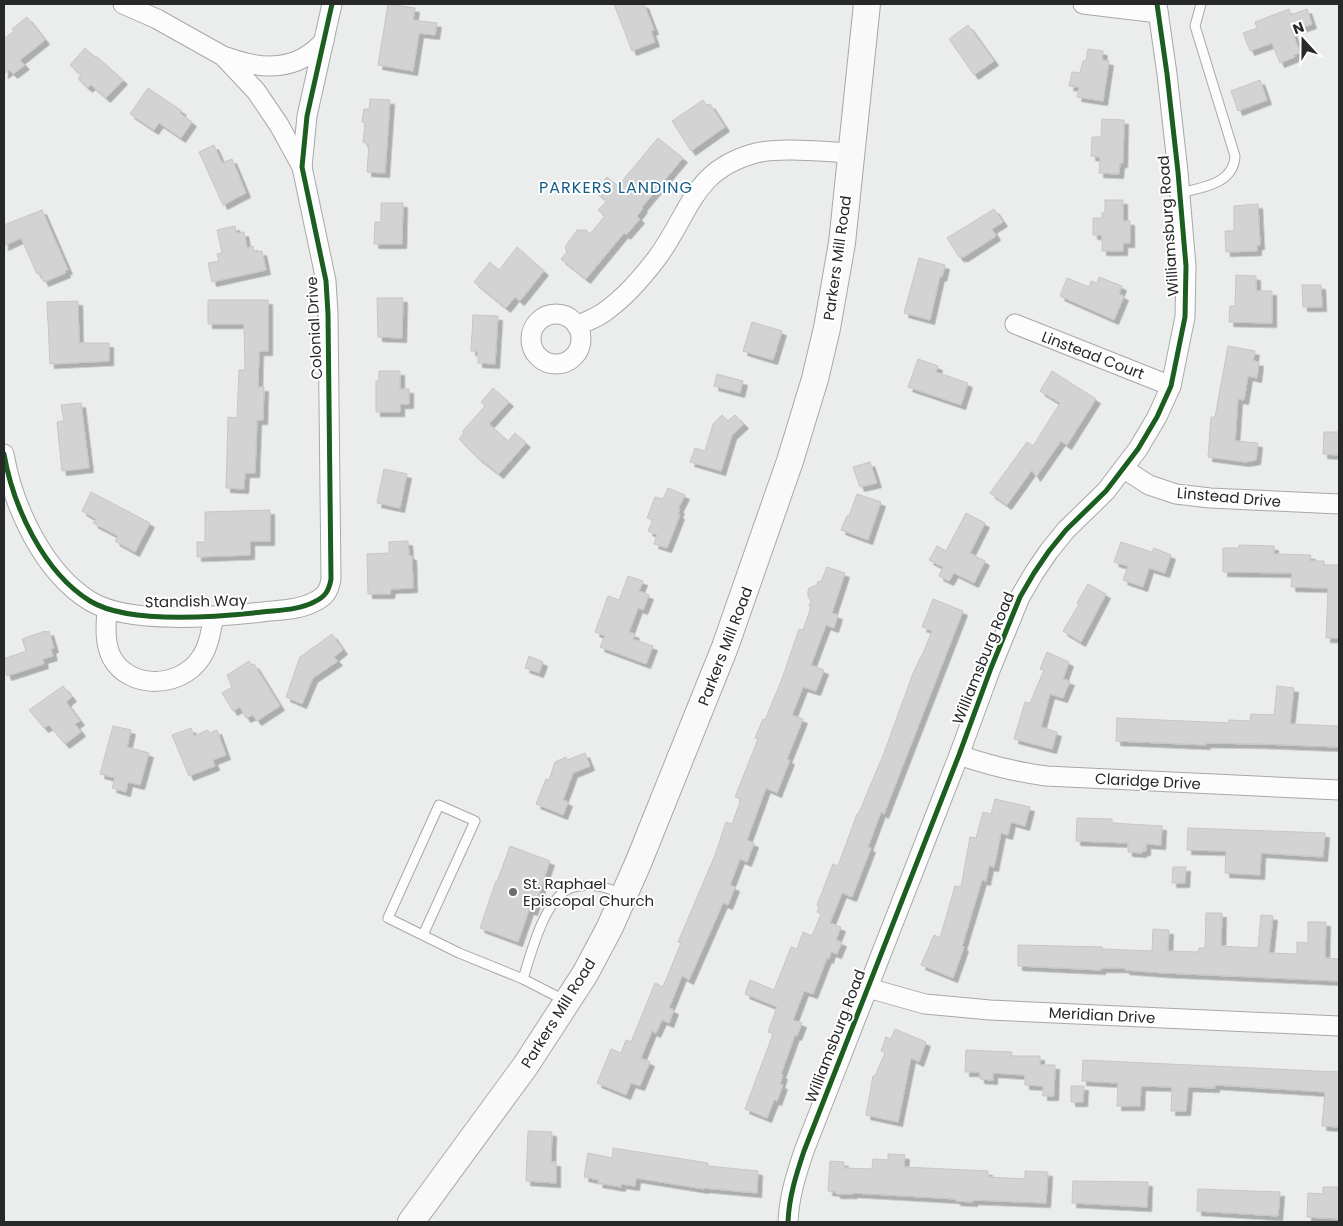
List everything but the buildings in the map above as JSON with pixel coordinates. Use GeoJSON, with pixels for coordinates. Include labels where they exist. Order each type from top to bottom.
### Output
{"type":"FeatureCollection","features":[{"type":"Feature","properties":{"kind":"main road","name":"Parkers Mill Road"},"geometry":{"type":"LineString","coordinates":[[410,1222],[526,1065],[585,974],[624,894],[725,647],[790,461],[815,379],[827,328],[842,243],[867,4]]}},
{"type":"Feature","properties":{"kind":"street"},"geometry":{"type":"LineString","coordinates":[[123,4],[157,19],[223,56],[253,65],[273,66],[286,64],[309,54],[324,41]]}},
{"type":"Feature","properties":{"kind":"street","name":"Colonial Drive"},"geometry":{"type":"LineString","coordinates":[[326,594],[331,579],[328,314],[326,281],[302,167],[307,116],[332,4]]}},
{"type":"Feature","properties":{"kind":"street"},"geometry":{"type":"LineString","coordinates":[[1083,4],[1157,8]]}},
{"type":"Feature","properties":{"kind":"street","name":"Williamsburg Road"},"geometry":{"type":"LineString","coordinates":[[788,1222],[793,1182],[801,1159],[1006,628],[1034,573],[1066,530],[1106,491],[1138,449],[1171,386],[1185,317],[1186,294],[1179,193],[1167,74],[1157,8]]}},
{"type":"Feature","properties":{"kind":"street"},"geometry":{"type":"LineString","coordinates":[[223,56],[256,91],[279,126],[302,167]]}},
{"type":"Feature","properties":{"kind":"street"},"geometry":{"type":"LineString","coordinates":[[577,326],[607,311],[640,278],[669,241],[694,194],[720,169],[758,153],[792,150],[852,153]]}},
{"type":"Feature","properties":{"kind":"street","name":"Linstead Court"},"geometry":{"type":"LineString","coordinates":[[1015,324],[1171,386]]}},
{"type":"Feature","properties":{"kind":"street","name":"Standish Way"},"geometry":{"type":"LineString","coordinates":[[4,454],[9,477],[25,520],[46,558],[61,577],[77,592],[107,609],[134,614],[169,617],[214,616],[279,610],[308,605],[326,594]]}},
{"type":"Feature","properties":{"kind":"street","name":"Linstead Drive"},"geometry":{"type":"LineString","coordinates":[[1124,469],[1149,485],[1176,494],[1210,498],[1339,504]]}},
{"type":"Feature","properties":{"kind":"street","name":"Standish Way"},"geometry":{"type":"LineString","coordinates":[[107,609],[105,632],[112,658],[130,675],[141,680],[155,682],[170,680],[183,674],[200,660],[207,646],[214,616]]}},
{"type":"Feature","properties":{"kind":"street","name":"Claridge Drive"},"geometry":{"type":"LineString","coordinates":[[958,755],[1015,772],[1046,776],[1339,790]]}},
{"type":"Feature","properties":{"kind":"street","name":"Meridian Drive"},"geometry":{"type":"LineString","coordinates":[[868,988],[925,1004],[990,1010],[1339,1026]]}},
{"type":"Feature","properties":{"kind":"lane"},"geometry":{"type":"LineString","coordinates":[[1179,193],[1214,184],[1227,176],[1234,164],[1235,156],[1196,26],[1201,4]]}},
{"type":"Feature","properties":{"kind":"lane"},"geometry":{"type":"LineString","coordinates":[[423,935],[475,820],[439,804],[388,918],[459,954],[523,979],[568,1002]]}},
{"type":"Feature","properties":{"kind":"lane"},"geometry":{"type":"LineString","coordinates":[[523,979],[540,925],[557,898],[572,887],[590,885],[608,888],[624,894]]}},
{"type":"Feature","properties":{"kind":"cycle path"},"geometry":{"type":"LineString","coordinates":[[4,454],[8,474],[23,516],[45,555],[58,573],[73,588],[90,601],[107,609],[127,614],[150,616],[222,616],[295,608],[308,605],[326,593],[331,579],[328,314],[326,281],[302,167],[307,116],[332,4]]}},
{"type":"Feature","properties":{"kind":"cycle path"},"geometry":{"type":"LineString","coordinates":[[788,1222],[791,1195],[804,1151],[1020,597],[1049,551],[1066,530],[1106,491],[1138,449],[1157,417],[1171,386],[1185,317],[1186,266],[1178,172],[1157,4]]}},
{"type":"Feature","properties":{"kind":"place","name":"St. Raphael Episcopal Church"},"geometry":{"type":"Point","coordinates":[513,892]}},
{"type":"Feature","properties":{"kind":"district","name":"PARKERS LANDING"},"geometry":{"type":"Point","coordinates":[616,187]}}]}
